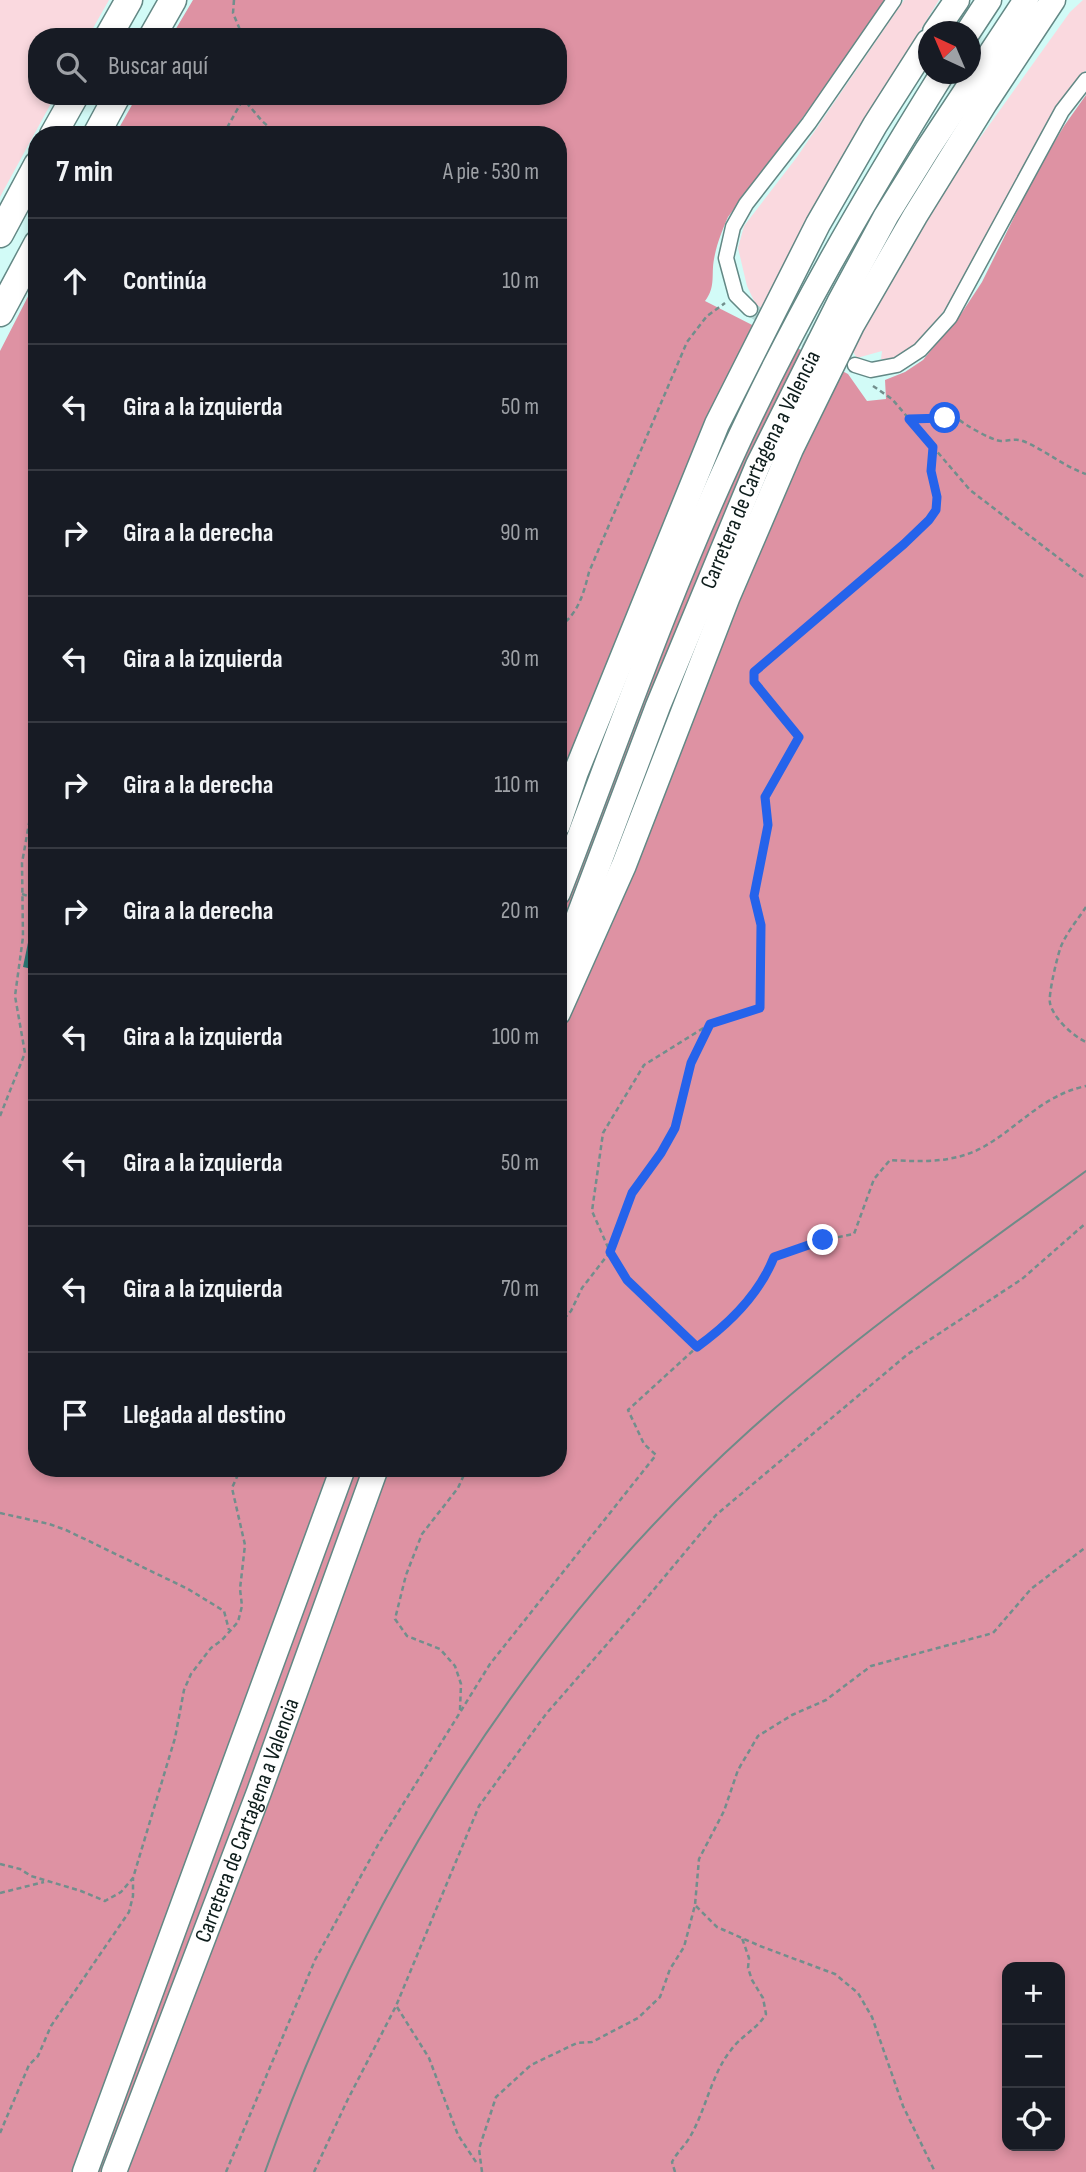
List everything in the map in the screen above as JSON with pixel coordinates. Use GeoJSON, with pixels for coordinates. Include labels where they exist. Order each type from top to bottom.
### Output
{"type":"FeatureCollection","features":[{"type":"Feature","properties":{"kind":"highway"},"geometry":{"type":"LineString","coordinates":[[113,28],[129,0]]}},
{"type":"Feature","properties":{"kind":"highway"},"geometry":{"type":"LineString","coordinates":[[157,28],[173,0]]}},
{"type":"Feature","properties":{"kind":"highway"},"geometry":{"type":"LineString","coordinates":[[943,21],[957,0]]}},
{"type":"Feature","properties":{"kind":"highway"},"geometry":{"type":"LineString","coordinates":[[975,21],[989,0]]}},
{"type":"Feature","properties":{"kind":"highway","name":"Carretera de Cartagena a Valencia"},"geometry":{"type":"LineString","coordinates":[[567,947],[658,706],[758,465],[886,216],[933,139],[1026,0]]}},
{"type":"Feature","properties":{"kind":"highway"},"geometry":{"type":"LineString","coordinates":[[567,993],[624,865],[728,596],[791,449],[852,325],[915,216],[1053,0]]}},
{"type":"Feature","properties":{"kind":"highway"},"geometry":{"type":"LineString","coordinates":[[1020,51],[1068,0]]}},
{"type":"Feature","properties":{"kind":"highway"},"geometry":{"type":"LineString","coordinates":[[567,798],[718,424],[818,224],[918,59]]}},
{"type":"Feature","properties":{"kind":"highway","name":"Carretera de Cartagena a Valencia"},"geometry":{"type":"LineString","coordinates":[[567,869],[667,608],[729,459],[801,314],[881,172],[936,84]]}},
{"type":"Feature","properties":{"kind":"highway"},"geometry":{"type":"LineString","coordinates":[[58,126],[70,105]]}},
{"type":"Feature","properties":{"kind":"highway"},"geometry":{"type":"LineString","coordinates":[[101,126],[112,105]]}},
{"type":"Feature","properties":{"kind":"highway"},"geometry":{"type":"LineString","coordinates":[[0,234],[28,181]]}},
{"type":"Feature","properties":{"kind":"highway"},"geometry":{"type":"LineString","coordinates":[[0,313],[28,261]]}},
{"type":"Feature","properties":{"kind":"highway","name":"Carretera de Cartagena a Valencia"},"geometry":{"type":"LineString","coordinates":[[85,2172],[340,1477]]}},
{"type":"Feature","properties":{"kind":"highway","name":"Carretera de Cartagena a Valencia"},"geometry":{"type":"LineString","coordinates":[[114,2172],[255,1803],[373,1477]]}},
{"type":"Feature","properties":{"kind":"street"},"geometry":{"type":"LineString","coordinates":[[750,309],[736,295],[726,258],[733,227],[894,0]]}},
{"type":"Feature","properties":{"kind":"street"},"geometry":{"type":"LineString","coordinates":[[855,365],[871,370],[897,365],[919,350],[950,317],[1062,111],[1086,80]]}},
{"type":"Feature","properties":{"kind":"path"},"geometry":{"type":"LineString","coordinates":[[234,0],[233,13],[239,28]]}},
{"type":"Feature","properties":{"kind":"path"},"geometry":{"type":"LineString","coordinates":[[228,126],[238,105]]}},
{"type":"Feature","properties":{"kind":"path"},"geometry":{"type":"LineString","coordinates":[[248,105],[268,126]]}},
{"type":"Feature","properties":{"kind":"path"},"geometry":{"type":"LineString","coordinates":[[567,621],[573,616],[583,593],[589,572],[687,342],[706,316],[736,295]]}},
{"type":"Feature","properties":{"kind":"path"},"geometry":{"type":"LineString","coordinates":[[871,370],[872,385],[892,399],[970,490],[1086,579]]}},
{"type":"Feature","properties":{"kind":"path"},"geometry":{"type":"LineString","coordinates":[[909,419],[958,419],[968,428],[998,441],[1018,439],[1086,474]]}},
{"type":"Feature","properties":{"kind":"path"},"geometry":{"type":"LineString","coordinates":[[697,1347],[627,1280],[610,1252],[592,1211],[603,1133],[644,1065],[710,1024],[760,1008],[761,925],[754,896],[768,825],[765,797],[799,737],[754,682],[754,672],[929,520],[936,510],[937,497],[931,471],[933,447]]}},
{"type":"Feature","properties":{"kind":"path"},"geometry":{"type":"LineString","coordinates":[[0,1116],[25,1053],[15,996],[23,937],[22,863],[28,829]]}},
{"type":"Feature","properties":{"kind":"path"},"geometry":{"type":"LineString","coordinates":[[22,894],[28,896]]}},
{"type":"Feature","properties":{"kind":"path"},"geometry":{"type":"LineString","coordinates":[[1086,907],[1062,943],[1049,1002],[1073,1036],[1086,1042]]}},
{"type":"Feature","properties":{"kind":"path"},"geometry":{"type":"LineString","coordinates":[[567,1315],[582,1288],[610,1252],[632,1193],[661,1153],[675,1128],[691,1063],[710,1024]]}},
{"type":"Feature","properties":{"kind":"path"},"geometry":{"type":"LineString","coordinates":[[226,2172],[315,1961],[379,1843],[490,1664],[656,1455],[644,1444],[628,1410],[697,1347],[724,1327],[748,1301],[774,1257],[823,1240],[853,1234],[874,1179],[890,1160],[929,1163],[962,1156],[985,1146],[1057,1094],[1086,1086]]}},
{"type":"Feature","properties":{"kind":"path"},"geometry":{"type":"LineString","coordinates":[[314,2172],[396,2006],[479,1806],[546,1714],[716,1515],[908,1354],[1022,1279],[1086,1223]]}},
{"type":"Feature","properties":{"kind":"path"},"geometry":{"type":"LineString","coordinates":[[0,2133],[29,2065],[38,2056],[51,2026],[129,1912],[133,1896],[133,1878],[175,1738],[184,1690],[191,1674],[211,1648],[222,1640],[237,1622],[242,1606],[240,1589],[245,1545],[232,1488],[237,1477]]}},
{"type":"Feature","properties":{"kind":"path"},"geometry":{"type":"LineString","coordinates":[[460,1712],[461,1684],[455,1666],[440,1649],[407,1636],[395,1619],[406,1575],[422,1534],[458,1489],[463,1477]]}},
{"type":"Feature","properties":{"kind":"path"},"geometry":{"type":"LineString","coordinates":[[0,1513],[66,1530],[188,1589],[223,1611],[229,1631]]}},
{"type":"Feature","properties":{"kind":"path"},"geometry":{"type":"LineString","coordinates":[[481,2170],[479,2149],[496,2097],[531,2065],[577,2043],[592,2042],[638,2018],[660,1997],[670,1969],[684,1947],[695,1905],[699,1860],[724,1811],[738,1770],[758,1736],[792,1715],[826,1700],[871,1666],[993,1633],[1031,1589],[1086,1547]]}},
{"type":"Feature","properties":{"kind":"path"},"geometry":{"type":"LineString","coordinates":[[0,1864],[105,1901],[121,1892],[133,1878]]}},
{"type":"Feature","properties":{"kind":"path"},"geometry":{"type":"LineString","coordinates":[[0,1893],[47,1881]]}},
{"type":"Feature","properties":{"kind":"path"},"geometry":{"type":"LineString","coordinates":[[695,1905],[717,1927],[835,1974],[858,1993],[872,2017],[903,2106],[935,2172]]}},
{"type":"Feature","properties":{"kind":"path"},"geometry":{"type":"LineString","coordinates":[[675,2172],[672,2162],[690,2137],[718,2071],[731,2049],[761,2023],[766,2014],[763,1998],[748,1968],[749,1958],[742,1938]]}},
{"type":"Feature","properties":{"kind":"path"},"geometry":{"type":"LineString","coordinates":[[396,2006],[429,2058],[458,2135],[481,2170]]}},
{"type":"Feature","properties":{"kind":"shaded area"},"geometry":{"type":"Polygon","coordinates":[[[0,0],[109,0],[93,28],[28,28],[28,105],[50,105],[39,126],[28,126],[28,146],[0,197],[0,0]]]}},
{"type":"Feature","properties":{"kind":"shaded area"},"geometry":{"type":"Polygon","coordinates":[[[193,0],[885,0],[815,101],[728,217],[713,265],[712,286],[705,301],[848,374],[867,401],[886,399],[885,380],[905,372],[923,360],[961,314],[982,282],[1037,171],[1086,95],[1086,2172],[0,2172],[0,351],[28,297],[28,1477],[567,1477],[567,126],[120,126],[132,105],[567,105],[567,28],[176,28],[193,0]]]}},
{"type":"Feature","properties":{"kind":"shaded area"},"geometry":{"type":"Polygon","coordinates":[[[904,0],[939,0],[926,21],[918,21],[918,34],[860,128],[762,310],[756,305],[747,286],[738,248],[744,226],[797,157],[904,0]]]}},
{"type":"Feature","properties":{"kind":"shaded area"},"geometry":{"type":"Polygon","coordinates":[[[1086,0],[1086,70],[1046,123],[971,266],[945,309],[926,335],[892,359],[881,359],[882,351],[857,358],[851,349],[942,191],[1070,12],[1086,0]]]}},
{"type":"Feature","properties":{"kind":"building"},"geometry":{"type":"Polygon","coordinates":[[[28,943],[28,968],[23,967],[28,943]]]}},
{"type":"Feature","properties":{"kind":"tunnel"},"geometry":{"type":"LineString","coordinates":[[750,309],[782,329],[823,349]]}},
{"type":"Feature","properties":{"kind":"tram line"},"geometry":{"type":"LineString","coordinates":[[265,2172],[305,2067],[352,1965],[404,1866],[461,1771],[525,1679],[594,1591],[669,1508],[790,1395],[915,1296],[1086,1171]]}},
{"type":"Feature","properties":{"kind":"route"},"geometry":{"type":"LineString","coordinates":[[823,1240],[774,1257],[748,1301],[724,1327],[697,1347],[627,1280],[610,1252],[632,1193],[661,1153],[675,1128],[691,1063],[710,1024],[760,1008],[761,925],[754,896],[768,825],[765,797],[799,737],[754,682],[754,672],[929,520],[936,510],[937,497],[931,471],[933,447],[909,419],[945,418]]}}]}
